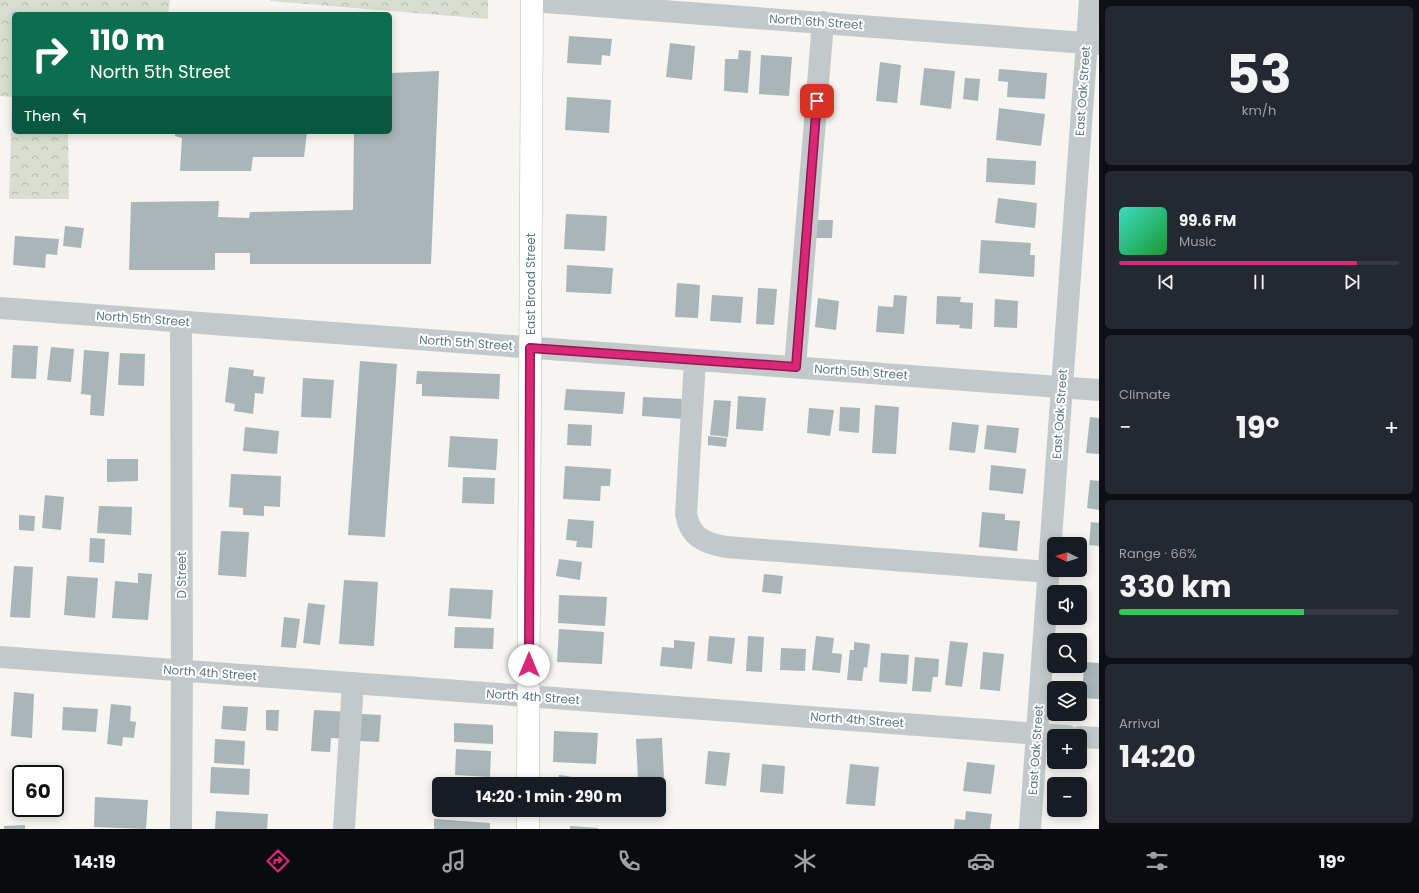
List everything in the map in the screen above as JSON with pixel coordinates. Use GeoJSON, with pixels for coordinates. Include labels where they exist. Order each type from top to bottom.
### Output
{"type":"FeatureCollection","features":[{"type":"Feature","properties":{"kind":"main road","name":"East Broad Street"},"geometry":{"type":"LineString","coordinates":[[528,777],[532,0]]}},
{"type":"Feature","properties":{"kind":"main road"},"geometry":{"type":"LineString","coordinates":[[528,817],[528,829]]}},
{"type":"Feature","properties":{"kind":"street","name":"North 6th Street"},"geometry":{"type":"LineString","coordinates":[[532,0],[1093,43]]}},
{"type":"Feature","properties":{"kind":"street","name":"East Oak Street"},"geometry":{"type":"LineString","coordinates":[[1051,537],[1062,387],[1093,43],[1090,0]]}},
{"type":"Feature","properties":{"kind":"street"},"geometry":{"type":"LineString","coordinates":[[796,367],[823,22]]}},
{"type":"Feature","properties":{"kind":"street","name":"North 5th Street"},"geometry":{"type":"LineString","coordinates":[[0,308],[1099,390]]}},
{"type":"Feature","properties":{"kind":"street","name":"D Street"},"geometry":{"type":"LineString","coordinates":[[181,322],[181,829]]}},
{"type":"Feature","properties":{"kind":"street"},"geometry":{"type":"LineString","coordinates":[[695,360],[686,514],[687,523],[694,534],[701,540],[726,547],[1047,572]]}},
{"type":"Feature","properties":{"kind":"street","name":"East Oak Street"},"geometry":{"type":"LineString","coordinates":[[1030,829],[1049,577]]}},
{"type":"Feature","properties":{"kind":"street","name":"North 4th Street"},"geometry":{"type":"LineString","coordinates":[[0,657],[1047,735]]}},
{"type":"Feature","properties":{"kind":"street"},"geometry":{"type":"LineString","coordinates":[[344,829],[353,683]]}},
{"type":"Feature","properties":{"kind":"street"},"geometry":{"type":"LineString","coordinates":[[1087,737],[1099,738]]}},
{"type":"Feature","properties":{"kind":"green space"},"geometry":{"type":"Polygon","coordinates":[[[0,0],[170,0],[168,12],[12,12],[12,97],[0,96],[0,0]]]}},
{"type":"Feature","properties":{"kind":"green space"},"geometry":{"type":"Polygon","coordinates":[[[488,0],[488,19],[270,1],[488,0]]]}},
{"type":"Feature","properties":{"kind":"green space"},"geometry":{"type":"Polygon","coordinates":[[[12,97],[12,134],[68,134],[69,199],[9,199],[12,97]]]}},
{"type":"Feature","properties":{"kind":"building"},"geometry":{"type":"Polygon","coordinates":[[[569,36],[612,39],[610,56],[602,55],[601,65],[567,63],[569,36]]]}},
{"type":"Feature","properties":{"kind":"building"},"geometry":{"type":"Polygon","coordinates":[[[670,43],[695,46],[692,80],[666,77],[670,43]]]}},
{"type":"Feature","properties":{"kind":"building"},"geometry":{"type":"Polygon","coordinates":[[[739,50],[751,51],[748,93],[724,91],[725,59],[738,59],[739,50]]]}},
{"type":"Feature","properties":{"kind":"building"},"geometry":{"type":"Polygon","coordinates":[[[761,55],[792,57],[789,96],[759,94],[761,55]]]}},
{"type":"Feature","properties":{"kind":"building"},"geometry":{"type":"Polygon","coordinates":[[[880,62],[901,65],[897,103],[876,101],[880,62]]]}},
{"type":"Feature","properties":{"kind":"building"},"geometry":{"type":"Polygon","coordinates":[[[924,68],[955,71],[951,109],[920,105],[924,68]]]}},
{"type":"Feature","properties":{"kind":"building"},"geometry":{"type":"Polygon","coordinates":[[[999,69],[1047,73],[1045,99],[1007,97],[1008,82],[998,81],[999,69]]]}},
{"type":"Feature","properties":{"kind":"building"},"geometry":{"type":"Polygon","coordinates":[[[439,71],[431,264],[250,264],[250,253],[215,253],[215,270],[129,270],[131,202],[219,201],[218,217],[249,218],[250,212],[353,210],[354,134],[392,134],[392,73],[439,71]]]}},
{"type":"Feature","properties":{"kind":"building"},"geometry":{"type":"Polygon","coordinates":[[[965,78],[980,79],[978,101],[963,99],[965,78]]]}},
{"type":"Feature","properties":{"kind":"building"},"geometry":{"type":"Polygon","coordinates":[[[567,97],[611,100],[609,133],[565,130],[567,97]]]}},
{"type":"Feature","properties":{"kind":"building"},"geometry":{"type":"Polygon","coordinates":[[[999,108],[1045,114],[1041,146],[996,140],[999,108]]]}},
{"type":"Feature","properties":{"kind":"building"},"geometry":{"type":"Polygon","coordinates":[[[175,134],[307,134],[304,157],[253,157],[251,171],[180,171],[182,138],[175,136],[175,134]]]}},
{"type":"Feature","properties":{"kind":"building"},"geometry":{"type":"Polygon","coordinates":[[[987,158],[1036,161],[1035,185],[986,182],[987,158]]]}},
{"type":"Feature","properties":{"kind":"building"},"geometry":{"type":"Polygon","coordinates":[[[998,198],[1037,203],[1035,228],[995,223],[998,198]]]}},
{"type":"Feature","properties":{"kind":"building"},"geometry":{"type":"Polygon","coordinates":[[[566,214],[607,216],[605,251],[564,249],[566,214]]]}},
{"type":"Feature","properties":{"kind":"building"},"geometry":{"type":"Polygon","coordinates":[[[817,220],[833,220],[832,238],[816,238],[817,220]]]}},
{"type":"Feature","properties":{"kind":"building"},"geometry":{"type":"Polygon","coordinates":[[[65,226],[84,228],[81,248],[63,246],[65,226]]]}},
{"type":"Feature","properties":{"kind":"building"},"geometry":{"type":"Polygon","coordinates":[[[15,236],[59,239],[57,255],[46,254],[45,268],[13,265],[15,236]]]}},
{"type":"Feature","properties":{"kind":"building"},"geometry":{"type":"Polygon","coordinates":[[[981,240],[1031,243],[1030,255],[1035,255],[1034,277],[979,273],[981,240]]]}},
{"type":"Feature","properties":{"kind":"building"},"geometry":{"type":"Polygon","coordinates":[[[567,265],[613,268],[611,294],[566,292],[567,265]]]}},
{"type":"Feature","properties":{"kind":"building"},"geometry":{"type":"Polygon","coordinates":[[[677,283],[700,285],[698,318],[675,317],[677,283]]]}},
{"type":"Feature","properties":{"kind":"building"},"geometry":{"type":"Polygon","coordinates":[[[758,288],[777,289],[774,325],[756,324],[758,288]]]}},
{"type":"Feature","properties":{"kind":"building"},"geometry":{"type":"Polygon","coordinates":[[[712,295],[743,297],[741,323],[710,321],[712,295]]]}},
{"type":"Feature","properties":{"kind":"building"},"geometry":{"type":"Polygon","coordinates":[[[894,295],[907,296],[904,334],[876,332],[878,306],[893,307],[894,295]]]}},
{"type":"Feature","properties":{"kind":"building"},"geometry":{"type":"Polygon","coordinates":[[[937,296],[961,297],[960,302],[973,303],[972,329],[959,328],[960,325],[936,324],[937,296]]]}},
{"type":"Feature","properties":{"kind":"building"},"geometry":{"type":"Polygon","coordinates":[[[818,298],[839,301],[836,330],[815,327],[818,298]]]}},
{"type":"Feature","properties":{"kind":"building"},"geometry":{"type":"Polygon","coordinates":[[[995,299],[1018,301],[1017,328],[994,327],[995,299]]]}},
{"type":"Feature","properties":{"kind":"building"},"geometry":{"type":"Polygon","coordinates":[[[13,345],[38,346],[36,379],[11,378],[13,345]]]}},
{"type":"Feature","properties":{"kind":"building"},"geometry":{"type":"Polygon","coordinates":[[[51,347],[74,349],[71,382],[47,380],[51,347]]]}},
{"type":"Feature","properties":{"kind":"building"},"geometry":{"type":"Polygon","coordinates":[[[84,350],[109,352],[104,416],[90,415],[91,395],[81,394],[84,350]]]}},
{"type":"Feature","properties":{"kind":"building"},"geometry":{"type":"Polygon","coordinates":[[[120,353],[145,354],[144,386],[118,385],[120,353]]]}},
{"type":"Feature","properties":{"kind":"building"},"geometry":{"type":"Polygon","coordinates":[[[360,361],[397,364],[385,537],[348,535],[360,361]]]}},
{"type":"Feature","properties":{"kind":"building"},"geometry":{"type":"Polygon","coordinates":[[[229,367],[254,370],[253,376],[265,377],[263,394],[255,393],[253,414],[234,411],[235,404],[225,402],[229,367]]]}},
{"type":"Feature","properties":{"kind":"building"},"geometry":{"type":"Polygon","coordinates":[[[417,371],[500,374],[499,399],[422,396],[422,384],[416,384],[417,371]]]}},
{"type":"Feature","properties":{"kind":"building"},"geometry":{"type":"Polygon","coordinates":[[[303,378],[334,380],[331,418],[301,417],[303,378]]]}},
{"type":"Feature","properties":{"kind":"building"},"geometry":{"type":"Polygon","coordinates":[[[566,389],[625,392],[623,414],[564,410],[566,389]]]}},
{"type":"Feature","properties":{"kind":"building"},"geometry":{"type":"Polygon","coordinates":[[[738,396],[766,398],[763,431],[736,429],[738,396]]]}},
{"type":"Feature","properties":{"kind":"building"},"geometry":{"type":"Polygon","coordinates":[[[643,397],[685,399],[684,419],[642,416],[643,397]]]}},
{"type":"Feature","properties":{"kind":"building"},"geometry":{"type":"Polygon","coordinates":[[[714,400],[731,401],[728,437],[710,435],[714,400]]]}},
{"type":"Feature","properties":{"kind":"building"},"geometry":{"type":"Polygon","coordinates":[[[875,405],[899,407],[896,454],[872,453],[875,405]]]}},
{"type":"Feature","properties":{"kind":"building"},"geometry":{"type":"Polygon","coordinates":[[[840,407],[860,408],[859,433],[839,431],[840,407]]]}},
{"type":"Feature","properties":{"kind":"building"},"geometry":{"type":"Polygon","coordinates":[[[809,408],[834,410],[830,436],[807,433],[809,408]]]}},
{"type":"Feature","properties":{"kind":"building"},"geometry":{"type":"Polygon","coordinates":[[[1090,417],[1099,418],[1099,454],[1086,453],[1090,417]]]}},
{"type":"Feature","properties":{"kind":"building"},"geometry":{"type":"Polygon","coordinates":[[[952,422],[979,425],[975,453],[949,450],[952,422]]]}},
{"type":"Feature","properties":{"kind":"building"},"geometry":{"type":"Polygon","coordinates":[[[568,424],[592,425],[591,446],[567,445],[568,424]]]}},
{"type":"Feature","properties":{"kind":"building"},"geometry":{"type":"Polygon","coordinates":[[[987,425],[1019,428],[1016,453],[984,449],[987,425]]]}},
{"type":"Feature","properties":{"kind":"building"},"geometry":{"type":"Polygon","coordinates":[[[245,427],[279,431],[277,454],[243,451],[245,427]]]}},
{"type":"Feature","properties":{"kind":"building"},"geometry":{"type":"Polygon","coordinates":[[[450,436],[498,439],[496,470],[448,467],[450,436]]]}},
{"type":"Feature","properties":{"kind":"building"},"geometry":{"type":"Polygon","coordinates":[[[708,436],[727,438],[726,447],[708,445],[708,436]]]}},
{"type":"Feature","properties":{"kind":"building"},"geometry":{"type":"Polygon","coordinates":[[[107,459],[138,459],[138,481],[107,482],[107,459]]]}},
{"type":"Feature","properties":{"kind":"building"},"geometry":{"type":"Polygon","coordinates":[[[991,465],[1026,469],[1023,494],[989,490],[991,465]]]}},
{"type":"Feature","properties":{"kind":"building"},"geometry":{"type":"Polygon","coordinates":[[[565,466],[611,469],[610,486],[601,486],[600,501],[563,499],[565,466]]]}},
{"type":"Feature","properties":{"kind":"building"},"geometry":{"type":"Polygon","coordinates":[[[231,474],[281,476],[280,507],[264,506],[264,516],[243,515],[243,508],[229,507],[231,474]]]}},
{"type":"Feature","properties":{"kind":"building"},"geometry":{"type":"Polygon","coordinates":[[[463,477],[495,478],[494,504],[462,503],[463,477]]]}},
{"type":"Feature","properties":{"kind":"building"},"geometry":{"type":"Polygon","coordinates":[[[1090,480],[1099,481],[1099,510],[1087,508],[1090,480]]]}},
{"type":"Feature","properties":{"kind":"building"},"geometry":{"type":"Polygon","coordinates":[[[45,495],[64,497],[61,530],[42,528],[45,495]]]}},
{"type":"Feature","properties":{"kind":"building"},"geometry":{"type":"Polygon","coordinates":[[[99,506],[132,507],[131,535],[97,533],[99,506]]]}},
{"type":"Feature","properties":{"kind":"building"},"geometry":{"type":"Polygon","coordinates":[[[982,512],[1005,514],[1005,520],[1020,521],[1017,551],[979,547],[982,512]]]}},
{"type":"Feature","properties":{"kind":"building"},"geometry":{"type":"Polygon","coordinates":[[[19,515],[35,516],[34,531],[19,530],[19,515]]]}},
{"type":"Feature","properties":{"kind":"building"},"geometry":{"type":"Polygon","coordinates":[[[568,519],[594,521],[592,548],[576,547],[577,541],[566,540],[568,519]]]}},
{"type":"Feature","properties":{"kind":"building"},"geometry":{"type":"Polygon","coordinates":[[[1091,522],[1099,523],[1099,546],[1089,545],[1091,522]]]}},
{"type":"Feature","properties":{"kind":"building"},"geometry":{"type":"Polygon","coordinates":[[[221,531],[249,532],[246,577],[218,575],[221,531]]]}},
{"type":"Feature","properties":{"kind":"building"},"geometry":{"type":"Polygon","coordinates":[[[90,538],[105,539],[104,563],[89,562],[90,538]]]}},
{"type":"Feature","properties":{"kind":"building"},"geometry":{"type":"Polygon","coordinates":[[[559,559],[582,562],[580,580],[556,576],[559,559]]]}},
{"type":"Feature","properties":{"kind":"building"},"geometry":{"type":"Polygon","coordinates":[[[14,566],[33,567],[30,618],[10,617],[14,566]]]}},
{"type":"Feature","properties":{"kind":"building"},"geometry":{"type":"Polygon","coordinates":[[[138,573],[152,574],[148,620],[112,618],[115,581],[138,583],[138,573]]]}},
{"type":"Feature","properties":{"kind":"building"},"geometry":{"type":"Polygon","coordinates":[[[764,574],[783,576],[781,594],[762,592],[764,574]]]}},
{"type":"Feature","properties":{"kind":"building"},"geometry":{"type":"Polygon","coordinates":[[[67,576],[98,578],[95,618],[64,615],[67,576]]]}},
{"type":"Feature","properties":{"kind":"building"},"geometry":{"type":"Polygon","coordinates":[[[344,580],[378,582],[374,646],[339,644],[344,580]]]}},
{"type":"Feature","properties":{"kind":"building"},"geometry":{"type":"Polygon","coordinates":[[[450,588],[493,590],[491,619],[448,616],[450,588]]]}},
{"type":"Feature","properties":{"kind":"building"},"geometry":{"type":"Polygon","coordinates":[[[559,595],[607,597],[605,626],[558,623],[559,595]]]}},
{"type":"Feature","properties":{"kind":"building"},"geometry":{"type":"Polygon","coordinates":[[[308,603],[325,605],[320,645],[303,643],[308,603]]]}},
{"type":"Feature","properties":{"kind":"building"},"geometry":{"type":"Polygon","coordinates":[[[284,617],[300,619],[296,648],[281,647],[284,617]]]}},
{"type":"Feature","properties":{"kind":"building"},"geometry":{"type":"Polygon","coordinates":[[[455,627],[494,628],[493,649],[454,648],[455,627]]]}},
{"type":"Feature","properties":{"kind":"building"},"geometry":{"type":"Polygon","coordinates":[[[559,629],[604,632],[602,664],[557,662],[559,629]]]}},
{"type":"Feature","properties":{"kind":"building"},"geometry":{"type":"Polygon","coordinates":[[[709,636],[735,638],[732,664],[707,661],[709,636]]]}},
{"type":"Feature","properties":{"kind":"building"},"geometry":{"type":"Polygon","coordinates":[[[748,636],[764,637],[762,672],[746,671],[748,636]]]}},
{"type":"Feature","properties":{"kind":"building"},"geometry":{"type":"Polygon","coordinates":[[[816,636],[834,638],[832,653],[842,654],[840,673],[812,670],[816,636]]]}},
{"type":"Feature","properties":{"kind":"building"},"geometry":{"type":"Polygon","coordinates":[[[674,640],[695,642],[692,669],[660,666],[662,647],[674,648],[674,640]]]}},
{"type":"Feature","properties":{"kind":"building"},"geometry":{"type":"Polygon","coordinates":[[[950,641],[968,643],[962,687],[945,685],[950,641]]]}},
{"type":"Feature","properties":{"kind":"building"},"geometry":{"type":"Polygon","coordinates":[[[854,642],[870,644],[867,668],[864,667],[862,681],[847,680],[850,650],[854,650],[854,642]]]}},
{"type":"Feature","properties":{"kind":"building"},"geometry":{"type":"Polygon","coordinates":[[[781,648],[806,649],[805,671],[780,670],[781,648]]]}},
{"type":"Feature","properties":{"kind":"building"},"geometry":{"type":"Polygon","coordinates":[[[983,652],[1004,654],[1000,691],[980,689],[983,652]]]}},
{"type":"Feature","properties":{"kind":"building"},"geometry":{"type":"Polygon","coordinates":[[[881,653],[909,655],[907,684],[879,682],[881,653]]]}},
{"type":"Feature","properties":{"kind":"building"},"geometry":{"type":"Polygon","coordinates":[[[915,657],[939,659],[938,677],[933,677],[931,692],[912,691],[915,657]]]}},
{"type":"Feature","properties":{"kind":"building"},"geometry":{"type":"Polygon","coordinates":[[[1087,662],[1099,663],[1099,699],[1087,698],[1087,681],[1083,681],[1083,673],[1087,673],[1087,662]]]}},
{"type":"Feature","properties":{"kind":"building"},"geometry":{"type":"Polygon","coordinates":[[[14,692],[34,694],[32,738],[11,736],[14,692]]]}},
{"type":"Feature","properties":{"kind":"building"},"geometry":{"type":"Polygon","coordinates":[[[111,704],[131,706],[130,721],[136,722],[134,738],[123,737],[122,746],[107,744],[111,704]]]}},
{"type":"Feature","properties":{"kind":"building"},"geometry":{"type":"Polygon","coordinates":[[[223,706],[248,707],[246,731],[221,729],[223,706]]]}},
{"type":"Feature","properties":{"kind":"building"},"geometry":{"type":"Polygon","coordinates":[[[63,707],[98,709],[96,732],[62,730],[63,707]]]}},
{"type":"Feature","properties":{"kind":"building"},"geometry":{"type":"Polygon","coordinates":[[[266,710],[279,710],[278,731],[266,730],[266,710]]]}},
{"type":"Feature","properties":{"kind":"building"},"geometry":{"type":"Polygon","coordinates":[[[314,710],[350,712],[348,739],[331,738],[330,752],[311,751],[314,710]]]}},
{"type":"Feature","properties":{"kind":"building"},"geometry":{"type":"Polygon","coordinates":[[[361,714],[381,715],[379,742],[359,741],[361,714]]]}},
{"type":"Feature","properties":{"kind":"building"},"geometry":{"type":"Polygon","coordinates":[[[454,723],[493,725],[493,744],[454,742],[454,723]]]}},
{"type":"Feature","properties":{"kind":"building"},"geometry":{"type":"Polygon","coordinates":[[[554,731],[598,733],[596,764],[553,762],[554,731]]]}},
{"type":"Feature","properties":{"kind":"building"},"geometry":{"type":"Polygon","coordinates":[[[662,738],[664,777],[638,777],[636,739],[662,738]]]}},
{"type":"Feature","properties":{"kind":"building"},"geometry":{"type":"Polygon","coordinates":[[[215,739],[245,741],[244,765],[214,763],[215,739]]]}},
{"type":"Feature","properties":{"kind":"building"},"geometry":{"type":"Polygon","coordinates":[[[456,749],[491,751],[490,777],[455,775],[456,749]]]}},
{"type":"Feature","properties":{"kind":"building"},"geometry":{"type":"Polygon","coordinates":[[[708,751],[730,753],[726,786],[705,784],[708,751]]]}},
{"type":"Feature","properties":{"kind":"building"},"geometry":{"type":"Polygon","coordinates":[[[967,762],[995,765],[991,794],[963,791],[967,762]]]}},
{"type":"Feature","properties":{"kind":"building"},"geometry":{"type":"Polygon","coordinates":[[[762,764],[785,766],[783,794],[760,792],[762,764]]]}},
{"type":"Feature","properties":{"kind":"building"},"geometry":{"type":"Polygon","coordinates":[[[850,764],[879,767],[875,806],[846,804],[850,764]]]}},
{"type":"Feature","properties":{"kind":"building"},"geometry":{"type":"Polygon","coordinates":[[[211,767],[250,769],[249,795],[210,793],[211,767]]]}},
{"type":"Feature","properties":{"kind":"building"},"geometry":{"type":"Polygon","coordinates":[[[559,775],[573,777],[559,777],[559,775]]]}},
{"type":"Feature","properties":{"kind":"building"},"geometry":{"type":"Polygon","coordinates":[[[95,797],[148,800],[146,829],[94,827],[95,797]]]}},
{"type":"Feature","properties":{"kind":"building"},"geometry":{"type":"Polygon","coordinates":[[[216,811],[268,814],[267,829],[215,829],[216,811]]]}},
{"type":"Feature","properties":{"kind":"building"},"geometry":{"type":"Polygon","coordinates":[[[966,811],[992,814],[990,829],[954,829],[955,819],[965,820],[966,811]]]}},
{"type":"Feature","properties":{"kind":"building"},"geometry":{"type":"Polygon","coordinates":[[[434,819],[490,823],[490,829],[434,829],[434,819]]]}},
{"type":"Feature","properties":{"kind":"building"},"geometry":{"type":"Polygon","coordinates":[[[25,825],[25,829],[4,829],[4,826],[25,825]]]}},
{"type":"Feature","properties":{"kind":"building"},"geometry":{"type":"Polygon","coordinates":[[[570,826],[598,828],[598,829],[570,829],[570,826]]]}},
{"type":"Feature","properties":{"kind":"route"},"geometry":{"type":"LineString","coordinates":[[529,665],[530,348],[796,367],[817,101]]}}]}
